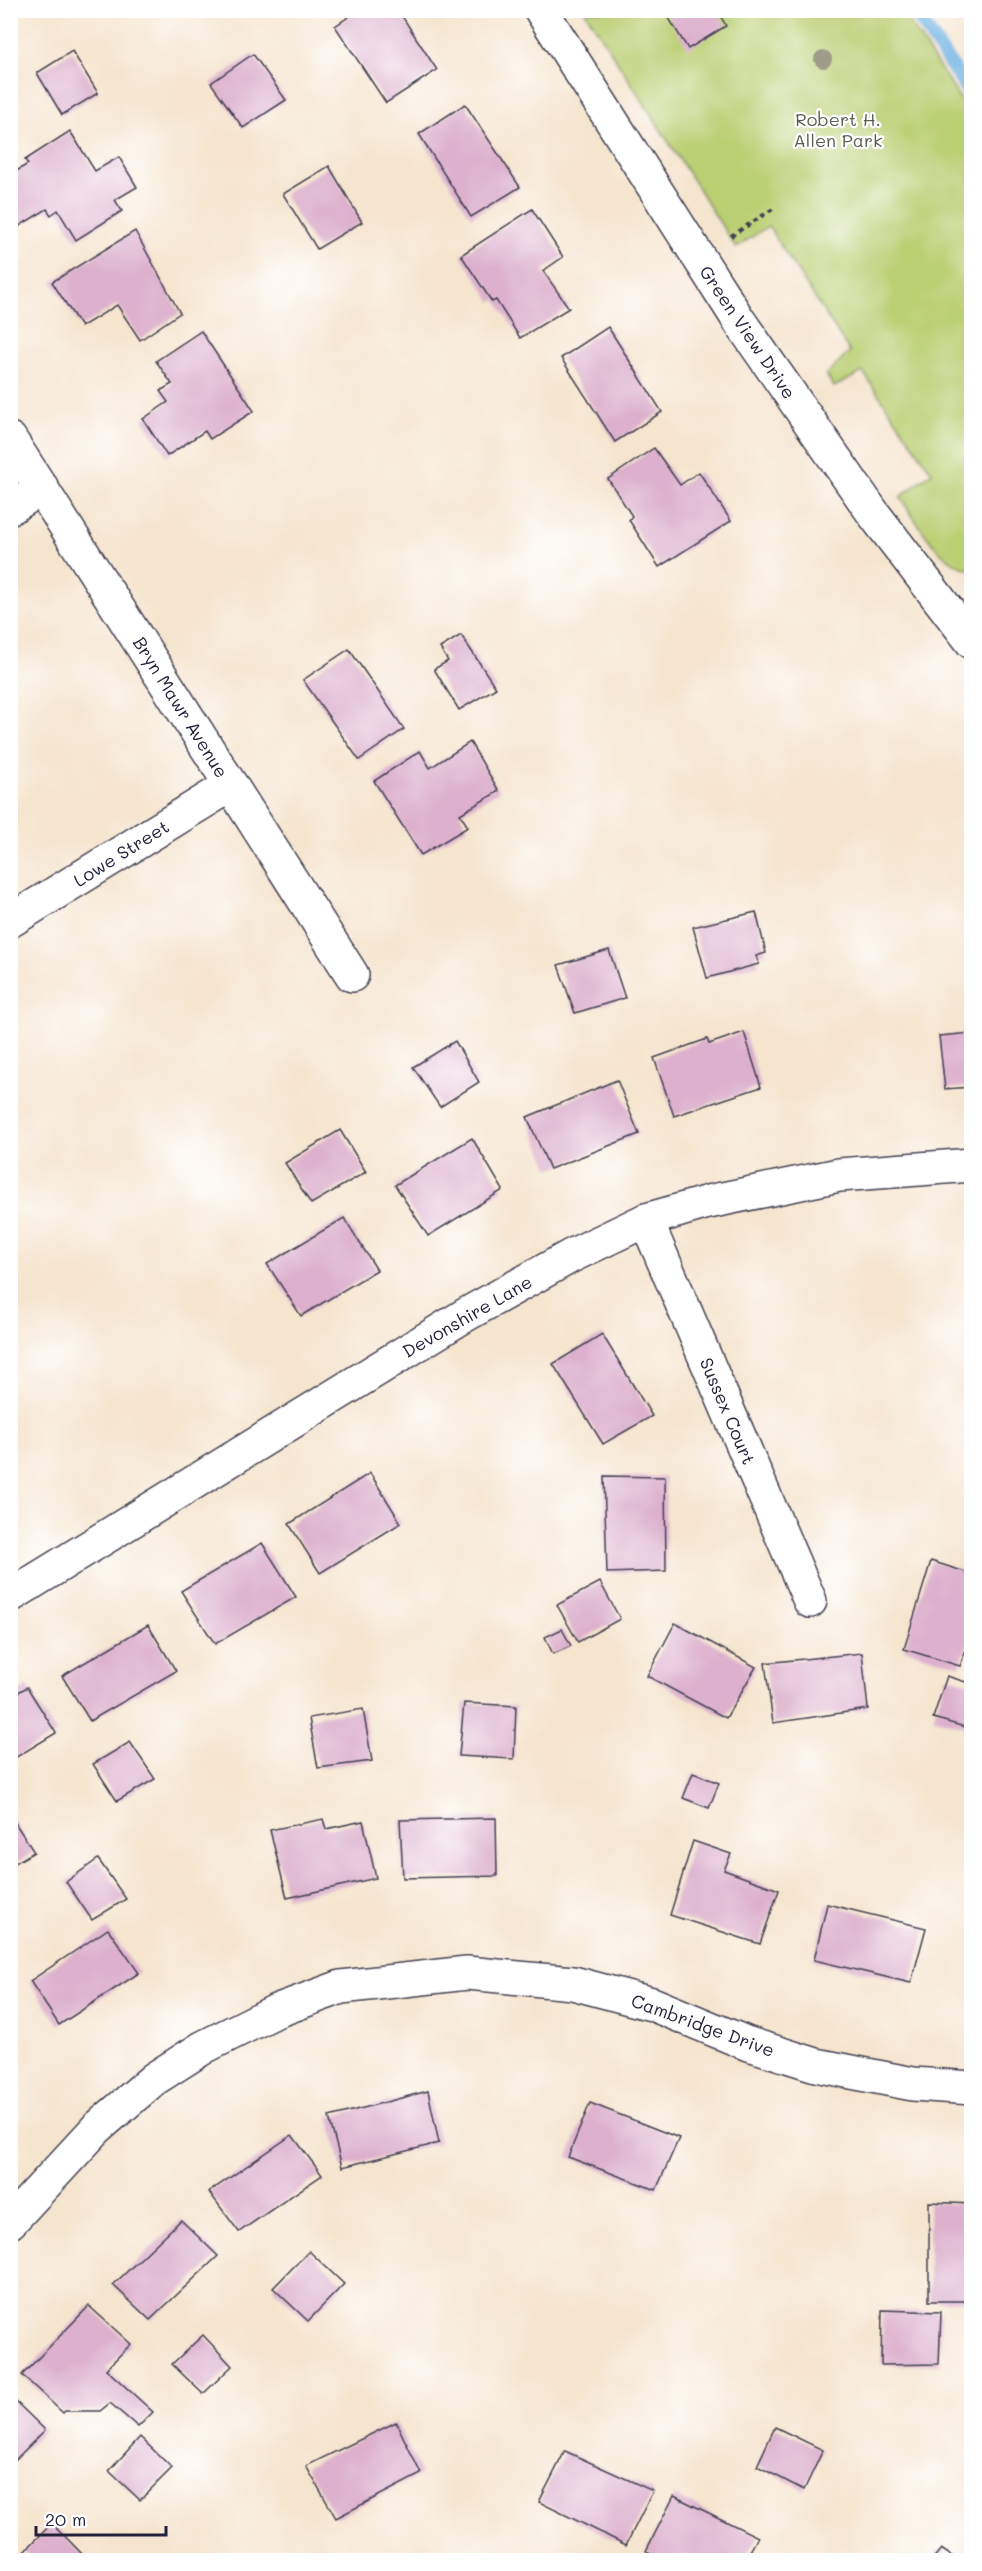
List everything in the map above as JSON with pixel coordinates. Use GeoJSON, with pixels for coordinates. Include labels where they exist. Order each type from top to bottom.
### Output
{"type":"FeatureCollection","features":[{"type":"Feature","properties":{"kind":"street","name":"Green View Drive"},"geometry":{"type":"LineString","coordinates":[[541,10],[740,322],[866,504],[968,630]]}},
{"type":"Feature","properties":{"kind":"street","name":"Bryn Mawr Avenue"},"geometry":{"type":"LineString","coordinates":[[10,439],[352,975]]}},
{"type":"Feature","properties":{"kind":"street"},"geometry":{"type":"LineString","coordinates":[[10,507],[42,488]]}},
{"type":"Feature","properties":{"kind":"street","name":"Lowe Street"},"geometry":{"type":"LineString","coordinates":[[10,921],[231,785]]}},
{"type":"Feature","properties":{"kind":"street","name":"Devonshire Lane"},"geometry":{"type":"LineString","coordinates":[[10,1596],[467,1314],[571,1256],[646,1220],[708,1202],[839,1175],[972,1165]]}},
{"type":"Feature","properties":{"kind":"street","name":"Sussex Court"},"geometry":{"type":"LineString","coordinates":[[646,1220],[810,1601]]}},
{"type":"Feature","properties":{"kind":"street","name":"Cambridge Drive"},"geometry":{"type":"LineString","coordinates":[[10,2222],[97,2128],[154,2079],[204,2047],[276,2011],[341,1987],[467,1973],[573,1983],[652,2004],[746,2043],[816,2065],[913,2084],[972,2088]]}},
{"type":"Feature","properties":{"kind":"path"},"geometry":{"type":"LineString","coordinates":[[698,257],[776,207]]}},
{"type":"Feature","properties":{"kind":"green space","name":"Robert H. Allen Park"},"geometry":{"type":"Polygon","coordinates":[[[585,11],[902,11],[971,115],[971,570],[959,566],[939,551],[900,497],[932,472],[863,372],[834,387],[826,375],[850,352],[768,226],[736,248],[585,11]]]}},
{"type":"Feature","properties":{"kind":"building"},"geometry":{"type":"Polygon","coordinates":[[[359,10],[398,10],[437,70],[386,103],[335,26],[359,10]]]}},
{"type":"Feature","properties":{"kind":"building"},"geometry":{"type":"Polygon","coordinates":[[[667,10],[717,10],[726,26],[688,49],[665,12],[667,10]]]}},
{"type":"Feature","properties":{"kind":"building"},"geometry":{"type":"Polygon","coordinates":[[[72,51],[98,93],[62,115],[37,73],[72,51]]]}},
{"type":"Feature","properties":{"kind":"building"},"geometry":{"type":"Polygon","coordinates":[[[253,54],[286,100],[243,128],[211,83],[253,54]]]}},
{"type":"Feature","properties":{"kind":"building"},"geometry":{"type":"Polygon","coordinates":[[[465,104],[520,187],[471,217],[419,134],[465,104]]]}},
{"type":"Feature","properties":{"kind":"building"},"geometry":{"type":"Polygon","coordinates":[[[70,131],[95,171],[119,157],[137,187],[115,200],[122,211],[76,240],[58,210],[51,215],[47,209],[16,228],[10,219],[10,175],[28,164],[25,160],[70,131]]]}},
{"type":"Feature","properties":{"kind":"building"},"geometry":{"type":"Polygon","coordinates":[[[329,166],[362,222],[317,249],[283,194],[329,166]]]}},
{"type":"Feature","properties":{"kind":"building"},"geometry":{"type":"Polygon","coordinates":[[[532,209],[563,257],[543,271],[569,308],[520,338],[496,300],[492,302],[461,255],[532,209]]]}},
{"type":"Feature","properties":{"kind":"building"},"geometry":{"type":"Polygon","coordinates":[[[135,231],[180,313],[140,340],[117,305],[81,327],[52,282],[135,231]]]}},
{"type":"Feature","properties":{"kind":"building"},"geometry":{"type":"Polygon","coordinates":[[[608,327],[662,412],[615,442],[561,358],[608,327]]]}},
{"type":"Feature","properties":{"kind":"building"},"geometry":{"type":"Polygon","coordinates":[[[201,331],[254,411],[210,439],[205,431],[167,456],[143,419],[168,402],[160,391],[172,384],[156,361],[201,331]]]}},
{"type":"Feature","properties":{"kind":"building"},"geometry":{"type":"Polygon","coordinates":[[[654,448],[680,485],[699,472],[731,521],[659,567],[629,520],[632,516],[608,479],[654,448]]]}},
{"type":"Feature","properties":{"kind":"building"},"geometry":{"type":"Polygon","coordinates":[[[461,635],[496,688],[459,710],[434,669],[448,661],[440,648],[461,635]]]}},
{"type":"Feature","properties":{"kind":"building"},"geometry":{"type":"Polygon","coordinates":[[[349,649],[404,729],[359,760],[303,680],[349,649]]]}},
{"type":"Feature","properties":{"kind":"building"},"geometry":{"type":"Polygon","coordinates":[[[470,742],[499,791],[460,814],[468,827],[421,855],[374,781],[420,751],[430,768],[470,742]]]}},
{"type":"Feature","properties":{"kind":"building"},"geometry":{"type":"Polygon","coordinates":[[[756,912],[766,953],[756,956],[759,964],[707,978],[693,927],[756,912]]]}},
{"type":"Feature","properties":{"kind":"building"},"geometry":{"type":"Polygon","coordinates":[[[609,950],[625,998],[575,1013],[558,965],[609,950]]]}},
{"type":"Feature","properties":{"kind":"building"},"geometry":{"type":"Polygon","coordinates":[[[744,1032],[761,1087],[674,1116],[654,1058],[707,1039],[709,1044],[744,1032]]]}},
{"type":"Feature","properties":{"kind":"building"},"geometry":{"type":"Polygon","coordinates":[[[972,1033],[972,1087],[945,1089],[939,1036],[972,1033]]]}},
{"type":"Feature","properties":{"kind":"building"},"geometry":{"type":"Polygon","coordinates":[[[455,1041],[479,1082],[440,1107],[413,1067],[455,1041]]]}},
{"type":"Feature","properties":{"kind":"building"},"geometry":{"type":"Polygon","coordinates":[[[617,1080],[639,1134],[550,1169],[527,1117],[617,1080]]]}},
{"type":"Feature","properties":{"kind":"building"},"geometry":{"type":"Polygon","coordinates":[[[340,1130],[366,1172],[311,1204],[285,1163],[340,1130]]]}},
{"type":"Feature","properties":{"kind":"building"},"geometry":{"type":"Polygon","coordinates":[[[472,1138],[503,1190],[428,1236],[395,1185],[472,1138]]]}},
{"type":"Feature","properties":{"kind":"building"},"geometry":{"type":"Polygon","coordinates":[[[344,1218],[377,1270],[301,1316],[267,1264],[344,1218]]]}},
{"type":"Feature","properties":{"kind":"building"},"geometry":{"type":"Polygon","coordinates":[[[602,1334],[652,1416],[603,1444],[553,1364],[602,1334]]]}},
{"type":"Feature","properties":{"kind":"building"},"geometry":{"type":"Polygon","coordinates":[[[370,1473],[401,1523],[320,1573],[289,1524],[370,1473]]]}},
{"type":"Feature","properties":{"kind":"building"},"geometry":{"type":"Polygon","coordinates":[[[604,1476],[665,1477],[666,1571],[607,1573],[604,1476]]]}},
{"type":"Feature","properties":{"kind":"building"},"geometry":{"type":"Polygon","coordinates":[[[262,1543],[296,1597],[215,1644],[181,1591],[262,1543]]]}},
{"type":"Feature","properties":{"kind":"building"},"geometry":{"type":"Polygon","coordinates":[[[931,1561],[972,1574],[972,1633],[960,1666],[904,1649],[931,1561]]]}},
{"type":"Feature","properties":{"kind":"building"},"geometry":{"type":"Polygon","coordinates":[[[600,1582],[620,1619],[578,1642],[557,1605],[600,1582]]]}},
{"type":"Feature","properties":{"kind":"building"},"geometry":{"type":"Polygon","coordinates":[[[675,1623],[756,1667],[726,1718],[647,1676],[675,1623]]]}},
{"type":"Feature","properties":{"kind":"building"},"geometry":{"type":"Polygon","coordinates":[[[148,1625],[176,1671],[90,1721],[62,1676],[148,1625]]]}},
{"type":"Feature","properties":{"kind":"building"},"geometry":{"type":"Polygon","coordinates":[[[562,1629],[571,1646],[553,1654],[545,1637],[562,1629]]]}},
{"type":"Feature","properties":{"kind":"building"},"geometry":{"type":"Polygon","coordinates":[[[862,1653],[868,1709],[773,1723],[765,1663],[862,1653]]]}},
{"type":"Feature","properties":{"kind":"building"},"geometry":{"type":"Polygon","coordinates":[[[947,1676],[972,1684],[972,1729],[933,1718],[947,1676]]]}},
{"type":"Feature","properties":{"kind":"building"},"geometry":{"type":"Polygon","coordinates":[[[27,1687],[56,1733],[10,1761],[10,1697],[27,1687]]]}},
{"type":"Feature","properties":{"kind":"building"},"geometry":{"type":"Polygon","coordinates":[[[464,1703],[516,1706],[514,1759],[459,1756],[464,1703]]]}},
{"type":"Feature","properties":{"kind":"building"},"geometry":{"type":"Polygon","coordinates":[[[363,1709],[372,1761],[318,1768],[309,1718],[363,1709]]]}},
{"type":"Feature","properties":{"kind":"building"},"geometry":{"type":"Polygon","coordinates":[[[130,1742],[155,1779],[117,1801],[93,1764],[130,1742]]]}},
{"type":"Feature","properties":{"kind":"building"},"geometry":{"type":"Polygon","coordinates":[[[693,1773],[719,1783],[709,1808],[683,1798],[693,1773]]]}},
{"type":"Feature","properties":{"kind":"building"},"geometry":{"type":"Polygon","coordinates":[[[10,1815],[34,1852],[10,1866],[10,1815]]]}},
{"type":"Feature","properties":{"kind":"building"},"geometry":{"type":"Polygon","coordinates":[[[496,1818],[497,1876],[403,1878],[400,1820],[496,1818]]]}},
{"type":"Feature","properties":{"kind":"building"},"geometry":{"type":"Polygon","coordinates":[[[323,1819],[326,1829],[363,1821],[376,1878],[287,1898],[270,1830],[323,1819]]]}},
{"type":"Feature","properties":{"kind":"building"},"geometry":{"type":"Polygon","coordinates":[[[693,1841],[731,1854],[724,1870],[779,1890],[760,1944],[670,1915],[693,1841]]]}},
{"type":"Feature","properties":{"kind":"building"},"geometry":{"type":"Polygon","coordinates":[[[98,1859],[126,1899],[92,1920],[66,1882],[98,1859]]]}},
{"type":"Feature","properties":{"kind":"building"},"geometry":{"type":"Polygon","coordinates":[[[827,1904],[926,1928],[911,1983],[814,1960],[827,1904]]]}},
{"type":"Feature","properties":{"kind":"building"},"geometry":{"type":"Polygon","coordinates":[[[108,1929],[139,1973],[59,2025],[30,1981],[108,1929]]]}},
{"type":"Feature","properties":{"kind":"building"},"geometry":{"type":"Polygon","coordinates":[[[428,2091],[439,2143],[342,2167],[329,2117],[428,2091]]]}},
{"type":"Feature","properties":{"kind":"building"},"geometry":{"type":"Polygon","coordinates":[[[590,2103],[679,2138],[656,2190],[568,2157],[590,2103]]]}},
{"type":"Feature","properties":{"kind":"building"},"geometry":{"type":"Polygon","coordinates":[[[292,2135],[322,2175],[239,2232],[209,2192],[292,2135]]]}},
{"type":"Feature","properties":{"kind":"building"},"geometry":{"type":"Polygon","coordinates":[[[929,2202],[972,2204],[972,2301],[929,2301],[929,2202]]]}},
{"type":"Feature","properties":{"kind":"building"},"geometry":{"type":"Polygon","coordinates":[[[181,2220],[218,2256],[150,2320],[113,2285],[181,2220]]]}},
{"type":"Feature","properties":{"kind":"building"},"geometry":{"type":"Polygon","coordinates":[[[309,2251],[344,2284],[308,2321],[273,2288],[309,2251]]]}},
{"type":"Feature","properties":{"kind":"building"},"geometry":{"type":"Polygon","coordinates":[[[89,2306],[131,2344],[106,2369],[153,2412],[138,2427],[110,2403],[100,2411],[65,2411],[63,2413],[22,2375],[89,2306]]]}},
{"type":"Feature","properties":{"kind":"building"},"geometry":{"type":"Polygon","coordinates":[[[882,2310],[941,2312],[939,2364],[881,2365],[882,2310]]]}},
{"type":"Feature","properties":{"kind":"building"},"geometry":{"type":"Polygon","coordinates":[[[203,2335],[232,2366],[203,2394],[172,2364],[203,2335]]]}},
{"type":"Feature","properties":{"kind":"building"},"geometry":{"type":"Polygon","coordinates":[[[10,2396],[45,2430],[10,2465],[10,2396]]]}},
{"type":"Feature","properties":{"kind":"building"},"geometry":{"type":"Polygon","coordinates":[[[396,2422],[421,2474],[336,2518],[306,2466],[396,2422]]]}},
{"type":"Feature","properties":{"kind":"building"},"geometry":{"type":"Polygon","coordinates":[[[775,2427],[823,2450],[804,2490],[757,2466],[775,2427]]]}},
{"type":"Feature","properties":{"kind":"building"},"geometry":{"type":"Polygon","coordinates":[[[140,2437],[172,2468],[140,2500],[109,2471],[140,2437]]]}},
{"type":"Feature","properties":{"kind":"building"},"geometry":{"type":"Polygon","coordinates":[[[565,2451],[653,2491],[626,2545],[539,2502],[565,2451]]]}},
{"type":"Feature","properties":{"kind":"building"},"geometry":{"type":"Polygon","coordinates":[[[674,2496],[758,2537],[745,2560],[666,2560],[646,2551],[674,2496]]]}},
{"type":"Feature","properties":{"kind":"building"},"geometry":{"type":"Polygon","coordinates":[[[52,2523],[86,2558],[84,2560],[33,2560],[24,2552],[52,2523]]]}},
{"type":"Feature","properties":{"kind":"building"},"geometry":{"type":"Polygon","coordinates":[[[941,2549],[958,2560],[932,2560],[941,2549]]]}},
{"type":"Feature","properties":{"kind":"waterway"},"geometry":{"type":"LineString","coordinates":[[914,10],[972,97]]}}]}
